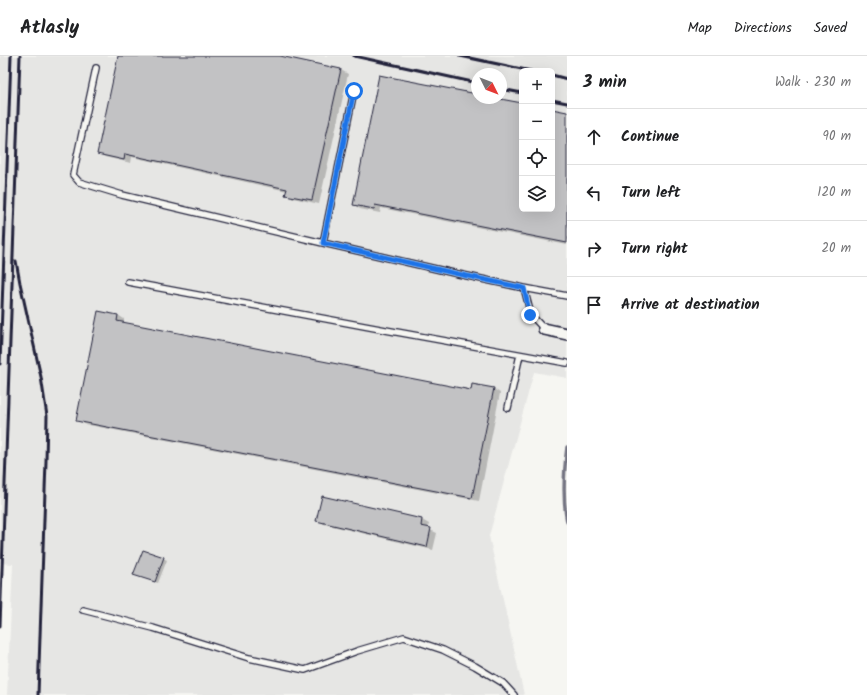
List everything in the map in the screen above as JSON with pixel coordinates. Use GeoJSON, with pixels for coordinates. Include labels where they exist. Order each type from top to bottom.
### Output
{"type":"FeatureCollection","features":[{"type":"Feature","properties":{"kind":"street"},"geometry":{"type":"LineString","coordinates":[[544,329],[567,334]]}},
{"type":"Feature","properties":{"kind":"lane"},"geometry":{"type":"LineString","coordinates":[[96,68],[73,175],[79,182],[122,195],[323,243],[458,274],[567,296]]}},
{"type":"Feature","properties":{"kind":"lane"},"geometry":{"type":"LineString","coordinates":[[323,243],[354,91]]}},
{"type":"Feature","properties":{"kind":"lane"},"geometry":{"type":"LineString","coordinates":[[128,282],[567,363]]}},
{"type":"Feature","properties":{"kind":"lane"},"geometry":{"type":"LineString","coordinates":[[524,288],[530,315],[544,329]]}},
{"type":"Feature","properties":{"kind":"lane"},"geometry":{"type":"LineString","coordinates":[[508,408],[520,355]]}},
{"type":"Feature","properties":{"kind":"lane"},"geometry":{"type":"LineString","coordinates":[[83,610],[153,628],[249,658],[305,670],[357,651],[404,637],[443,650],[475,666],[503,683],[514,695]]}},
{"type":"Feature","properties":{"kind":"shaded area"},"geometry":{"type":"Polygon","coordinates":[[[0,56],[567,56],[567,378],[534,372],[489,536],[524,695],[7,695],[13,564],[0,563],[0,56]]]}},
{"type":"Feature","properties":{"kind":"building"},"geometry":{"type":"Polygon","coordinates":[[[118,56],[280,56],[341,69],[312,200],[285,195],[287,189],[125,154],[124,160],[97,154],[118,56]]]}},
{"type":"Feature","properties":{"kind":"building"},"geometry":{"type":"Polygon","coordinates":[[[379,75],[471,93],[471,104],[507,104],[507,100],[519,102],[519,212],[555,212],[555,110],[567,112],[567,243],[375,205],[374,209],[353,205],[379,75]]]}},
{"type":"Feature","properties":{"kind":"building"},"geometry":{"type":"Polygon","coordinates":[[[98,311],[118,315],[117,321],[471,390],[472,384],[494,388],[472,498],[76,421],[98,311]]]}},
{"type":"Feature","properties":{"kind":"building"},"geometry":{"type":"Polygon","coordinates":[[[322,496],[422,519],[421,526],[431,528],[427,547],[316,521],[322,496]]]}},
{"type":"Feature","properties":{"kind":"building"},"geometry":{"type":"Polygon","coordinates":[[[143,550],[164,557],[155,582],[133,575],[143,550]]]}},
{"type":"Feature","properties":{"kind":"waterway"},"geometry":{"type":"LineString","coordinates":[[567,447],[564,484],[564,503],[567,522]]}},
{"type":"Feature","properties":{"kind":"railway"},"geometry":{"type":"LineString","coordinates":[[0,364],[11,56]]}},
{"type":"Feature","properties":{"kind":"railway"},"geometry":{"type":"LineString","coordinates":[[0,626],[20,56]]}},
{"type":"Feature","properties":{"kind":"railway"},"geometry":{"type":"LineString","coordinates":[[354,56],[471,82]]}},
{"type":"Feature","properties":{"kind":"railway"},"geometry":{"type":"LineString","coordinates":[[460,56],[519,68]]}},
{"type":"Feature","properties":{"kind":"railway"},"geometry":{"type":"LineString","coordinates":[[555,76],[567,79]]}},
{"type":"Feature","properties":{"kind":"railway"},"geometry":{"type":"LineString","coordinates":[[507,90],[519,92]]}},
{"type":"Feature","properties":{"kind":"railway"},"geometry":{"type":"LineString","coordinates":[[555,101],[567,103]]}},
{"type":"Feature","properties":{"kind":"railway"},"geometry":{"type":"LineString","coordinates":[[16,261],[41,377],[47,416],[38,695]]}},
{"type":"Feature","properties":{"kind":"route"},"geometry":{"type":"LineString","coordinates":[[354,91],[323,243],[524,288],[530,315]]}}]}
